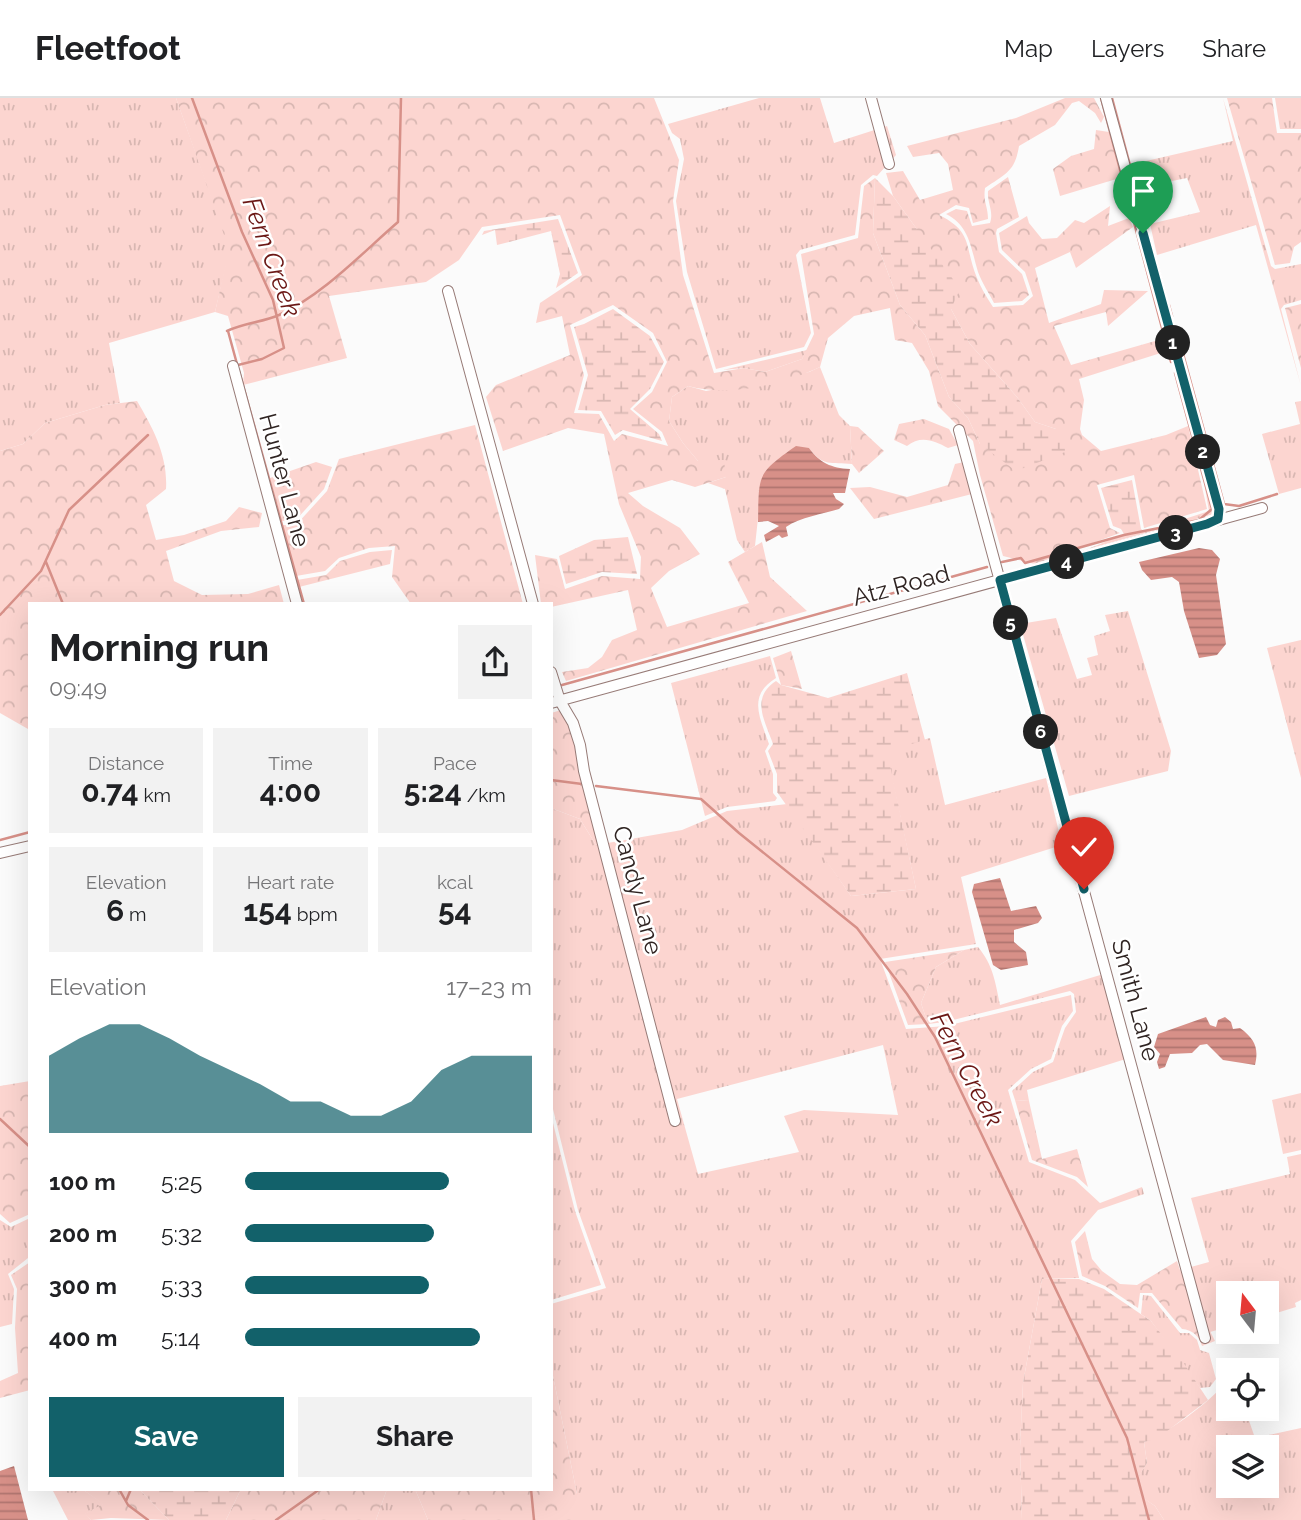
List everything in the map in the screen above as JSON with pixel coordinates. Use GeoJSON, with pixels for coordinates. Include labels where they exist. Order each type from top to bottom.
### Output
{"type":"FeatureCollection","features":[{"type":"Feature","properties":{"kind":"street"},"geometry":{"type":"LineString","coordinates":[[871,98],[889,164]]}},
{"type":"Feature","properties":{"kind":"street"},"geometry":{"type":"LineString","coordinates":[[1106,98],[1219,509],[1218,519]]}},
{"type":"Feature","properties":{"kind":"street"},"geometry":{"type":"LineString","coordinates":[[448,291],[532,602]]}},
{"type":"Feature","properties":{"kind":"street","name":"Hunter Lane"},"geometry":{"type":"LineString","coordinates":[[233,366],[296,602]]}},
{"type":"Feature","properties":{"kind":"street","name":"Smith Lane"},"geometry":{"type":"LineString","coordinates":[[959,430],[1205,1338]]}},
{"type":"Feature","properties":{"kind":"street","name":"Atz Road"},"geometry":{"type":"LineString","coordinates":[[556,702],[1262,508]]}},
{"type":"Feature","properties":{"kind":"street","name":"Candy Lane"},"geometry":{"type":"LineString","coordinates":[[553,685],[556,702],[573,723],[580,745],[584,771],[675,1121]]}},
{"type":"Feature","properties":{"kind":"street"},"geometry":{"type":"LineString","coordinates":[[0,853],[28,846]]}},
{"type":"Feature","properties":{"kind":"green space"},"geometry":{"type":"Polygon","coordinates":[[[0,98],[176,98],[230,249],[215,312],[109,343],[120,403],[45,423],[23,444],[0,451],[0,98]]]}},
{"type":"Feature","properties":{"kind":"green space"},"geometry":{"type":"Polygon","coordinates":[[[176,98],[654,98],[679,160],[673,201],[683,275],[714,373],[744,368],[765,372],[802,359],[814,334],[801,254],[858,238],[864,186],[875,178],[873,233],[900,305],[925,335],[949,397],[968,418],[980,444],[1056,429],[1035,422],[1017,397],[970,344],[951,309],[916,228],[893,196],[886,173],[903,171],[920,200],[953,190],[948,164],[939,153],[913,157],[907,146],[1016,118],[1065,98],[1094,98],[1104,117],[1101,123],[1095,113],[1079,101],[1072,103],[1055,125],[1019,146],[1012,167],[985,188],[988,219],[973,223],[969,208],[956,205],[939,215],[950,221],[963,234],[977,278],[993,307],[1023,305],[1033,296],[1025,272],[1002,250],[999,233],[1027,216],[1029,223],[1042,239],[1057,238],[1075,220],[1084,223],[1110,206],[1108,226],[1129,218],[1133,227],[1076,268],[1070,252],[1035,268],[1049,323],[1101,304],[1104,290],[1148,291],[1108,326],[1106,312],[1054,326],[1071,365],[1162,339],[1167,351],[1079,379],[1084,400],[1080,429],[1082,435],[1101,451],[1166,435],[1188,426],[1207,509],[1144,528],[1134,475],[1097,485],[1110,528],[1120,533],[1035,564],[1003,556],[973,441],[938,406],[929,371],[912,343],[895,340],[890,308],[854,316],[828,338],[820,367],[772,384],[738,390],[688,386],[672,397],[669,421],[683,443],[698,461],[724,460],[726,477],[695,487],[672,480],[628,493],[643,506],[680,528],[700,554],[669,571],[651,588],[667,627],[749,603],[728,562],[762,542],[770,577],[807,611],[566,681],[562,672],[588,668],[602,657],[612,640],[637,630],[628,590],[553,607],[553,602],[541,602],[535,555],[557,559],[565,589],[602,576],[640,579],[641,557],[619,504],[604,434],[568,428],[503,451],[486,397],[496,385],[570,355],[562,316],[536,323],[540,303],[582,275],[560,215],[482,227],[459,260],[426,282],[329,296],[347,358],[243,385],[244,373],[228,316],[215,312],[229,249],[176,98]],[[613,305],[570,325],[584,375],[574,413],[599,414],[614,441],[622,434],[668,446],[662,432],[633,409],[652,392],[667,362],[653,333],[613,305]]]}},
{"type":"Feature","properties":{"kind":"green space"},"geometry":{"type":"Polygon","coordinates":[[[759,98],[820,98],[834,143],[887,126],[896,155],[877,176],[873,175],[861,185],[855,235],[800,250],[796,255],[811,333],[804,347],[716,369],[687,272],[676,201],[684,159],[680,139],[672,133],[668,124],[759,98]]]}},
{"type":"Feature","properties":{"kind":"green space"},"geometry":{"type":"Polygon","coordinates":[[[1223,98],[1271,266],[1275,269],[1301,264],[1301,300],[1284,305],[1281,309],[1301,386],[1256,225],[1157,255],[1150,224],[1200,212],[1187,178],[1162,183],[1165,195],[1143,201],[1133,164],[1233,141],[1223,98]]]}},
{"type":"Feature","properties":{"kind":"green space"},"geometry":{"type":"Polygon","coordinates":[[[1227,98],[1272,98],[1277,133],[1301,133],[1301,242],[1294,247],[1290,263],[1275,265],[1227,98]]]}},
{"type":"Feature","properties":{"kind":"green space"},"geometry":{"type":"Polygon","coordinates":[[[1275,98],[1301,98],[1301,129],[1280,129],[1275,98]]]}},
{"type":"Feature","properties":{"kind":"green space"},"geometry":{"type":"Polygon","coordinates":[[[1096,130],[1109,132],[1123,177],[1060,196],[1053,169],[1071,156],[1094,149],[1096,130]]]}},
{"type":"Feature","properties":{"kind":"green space"},"geometry":{"type":"Polygon","coordinates":[[[1008,177],[1019,217],[997,229],[999,252],[1022,274],[1029,295],[1022,301],[994,303],[980,276],[965,232],[946,214],[956,209],[967,211],[972,226],[990,223],[988,191],[1008,177]]]}},
{"type":"Feature","properties":{"kind":"green space"},"geometry":{"type":"Polygon","coordinates":[[[875,178],[893,196],[960,289],[951,309],[970,344],[1017,397],[1035,422],[1056,429],[1064,437],[1065,452],[1016,471],[980,444],[968,418],[949,397],[925,335],[900,305],[873,233],[875,178]]]}},
{"type":"Feature","properties":{"kind":"green space"},"geometry":{"type":"Polygon","coordinates":[[[558,219],[578,273],[556,288],[560,274],[551,231],[497,245],[495,230],[482,235],[484,231],[558,219]]]}},
{"type":"Feature","properties":{"kind":"green space"},"geometry":{"type":"Polygon","coordinates":[[[1301,304],[1301,368],[1285,308],[1301,304]]]}},
{"type":"Feature","properties":{"kind":"green space"},"geometry":{"type":"Polygon","coordinates":[[[613,309],[650,336],[664,362],[650,389],[630,409],[659,434],[662,441],[623,430],[615,435],[601,411],[578,410],[588,375],[574,327],[613,309]]]}},
{"type":"Feature","properties":{"kind":"green space"},"geometry":{"type":"Polygon","coordinates":[[[807,350],[802,359],[765,372],[744,368],[723,370],[807,350]]]}},
{"type":"Feature","properties":{"kind":"green space"},"geometry":{"type":"Polygon","coordinates":[[[820,367],[839,415],[850,426],[852,464],[823,461],[809,448],[759,509],[755,546],[745,552],[737,540],[725,489],[708,483],[726,477],[698,461],[683,443],[669,421],[672,397],[688,386],[706,391],[809,372],[820,367]]]}},
{"type":"Feature","properties":{"kind":"green space"},"geometry":{"type":"Polygon","coordinates":[[[137,401],[154,432],[165,465],[166,477],[166,489],[146,505],[156,540],[184,535],[226,521],[239,507],[262,513],[259,527],[221,531],[166,551],[174,581],[202,595],[248,594],[279,585],[283,602],[28,602],[28,729],[0,713],[0,451],[23,444],[45,423],[105,405],[137,401]]]}},
{"type":"Feature","properties":{"kind":"green space"},"geometry":{"type":"Polygon","coordinates":[[[1301,401],[1301,488],[1279,494],[1262,434],[1300,424],[1295,402],[1301,401]]]}},
{"type":"Feature","properties":{"kind":"green space"},"geometry":{"type":"Polygon","coordinates":[[[924,419],[949,429],[958,445],[948,448],[922,440],[907,446],[894,440],[899,424],[924,419]]]}},
{"type":"Feature","properties":{"kind":"green space"},"geometry":{"type":"Polygon","coordinates":[[[475,425],[522,602],[410,602],[392,577],[395,546],[369,548],[339,558],[325,571],[296,576],[281,525],[296,525],[327,491],[339,459],[475,425]]]}},
{"type":"Feature","properties":{"kind":"green space"},"geometry":{"type":"Polygon","coordinates":[[[850,426],[858,427],[884,451],[859,473],[852,464],[850,426]]]}},
{"type":"Feature","properties":{"kind":"green space"},"geometry":{"type":"Polygon","coordinates":[[[316,462],[332,467],[324,489],[295,521],[282,521],[270,478],[316,462]]]}},
{"type":"Feature","properties":{"kind":"green space"},"geometry":{"type":"Polygon","coordinates":[[[964,462],[972,494],[874,519],[850,488],[870,487],[907,497],[948,485],[955,464],[964,462]]]}},
{"type":"Feature","properties":{"kind":"green space"},"geometry":{"type":"Polygon","coordinates":[[[1202,471],[1214,514],[1088,549],[1124,534],[1121,529],[1113,526],[1101,488],[1132,480],[1141,529],[1145,532],[1209,511],[1202,471]]]}},
{"type":"Feature","properties":{"kind":"green space"},"geometry":{"type":"Polygon","coordinates":[[[628,537],[637,574],[602,572],[566,584],[559,556],[594,540],[628,537]]]}},
{"type":"Feature","properties":{"kind":"green space"},"geometry":{"type":"Polygon","coordinates":[[[392,550],[390,564],[299,587],[297,580],[326,575],[340,561],[370,552],[392,550]]]}},
{"type":"Feature","properties":{"kind":"green space"},"geometry":{"type":"Polygon","coordinates":[[[1128,611],[1171,751],[1168,771],[1069,796],[1020,624],[1056,618],[1077,679],[1092,675],[1087,658],[1098,655],[1094,636],[1110,631],[1105,615],[1128,611]]]}},
{"type":"Feature","properties":{"kind":"green space"},"geometry":{"type":"Polygon","coordinates":[[[1301,640],[1301,778],[1267,648],[1301,640]]]}},
{"type":"Feature","properties":{"kind":"green space"},"geometry":{"type":"Polygon","coordinates":[[[791,651],[802,689],[781,685],[773,658],[791,651]]]}},
{"type":"Feature","properties":{"kind":"green space"},"geometry":{"type":"Polygon","coordinates":[[[770,656],[776,678],[761,692],[758,708],[769,744],[765,751],[773,774],[773,793],[777,798],[775,801],[727,807],[705,816],[671,683],[770,656]]]}},
{"type":"Feature","properties":{"kind":"green space"},"geometry":{"type":"Polygon","coordinates":[[[907,673],[925,740],[887,751],[916,889],[851,896],[777,792],[777,774],[768,751],[773,744],[762,710],[763,695],[776,681],[781,685],[828,698],[907,673]]]}},
{"type":"Feature","properties":{"kind":"green space"},"geometry":{"type":"Polygon","coordinates":[[[565,709],[604,843],[596,845],[580,819],[553,809],[553,712],[565,709]]]}},
{"type":"Feature","properties":{"kind":"green space"},"geometry":{"type":"Polygon","coordinates":[[[930,738],[945,805],[1046,778],[1062,845],[961,877],[976,944],[880,959],[906,1029],[946,1026],[1071,995],[1073,1011],[1062,1026],[1051,1059],[1031,1069],[1008,1090],[1029,1162],[1075,1180],[1100,1203],[1142,1187],[1144,1194],[1098,1210],[1071,1241],[1079,1278],[1042,1279],[1023,1383],[1020,1447],[1022,1520],[577,1520],[577,1494],[553,1376],[553,1303],[606,1288],[578,1210],[553,1109],[553,809],[580,819],[596,845],[682,830],[727,811],[787,804],[851,896],[916,889],[886,750],[930,738]],[[883,1045],[677,1099],[698,1174],[799,1152],[784,1116],[804,1110],[898,1115],[883,1045]]]}},
{"type":"Feature","properties":{"kind":"green space"},"geometry":{"type":"Polygon","coordinates":[[[978,947],[990,967],[1000,1005],[1107,973],[1129,1058],[1027,1090],[1029,1101],[1015,1100],[1012,1091],[1033,1072],[1053,1062],[1065,1028],[1076,1012],[1074,994],[1070,991],[928,1024],[921,1003],[936,967],[964,950],[978,947]]]}},
{"type":"Feature","properties":{"kind":"green space"},"geometry":{"type":"Polygon","coordinates":[[[964,950],[936,967],[921,1003],[928,1024],[908,1025],[885,962],[964,950]]]}},
{"type":"Feature","properties":{"kind":"green space"},"geometry":{"type":"Polygon","coordinates":[[[28,1081],[28,1215],[10,1223],[0,1214],[0,1086],[28,1081]]]}},
{"type":"Feature","properties":{"kind":"green space"},"geometry":{"type":"Polygon","coordinates":[[[1301,1093],[1301,1150],[1283,1154],[1272,1100],[1301,1093]]]}},
{"type":"Feature","properties":{"kind":"green space"},"geometry":{"type":"Polygon","coordinates":[[[1015,1100],[1029,1101],[1042,1159],[1077,1149],[1088,1187],[1077,1177],[1032,1160],[1015,1100]]]}},
{"type":"Feature","properties":{"kind":"green space"},"geometry":{"type":"Polygon","coordinates":[[[553,1123],[575,1211],[601,1285],[553,1299],[553,1123]]]}},
{"type":"Feature","properties":{"kind":"green space"},"geometry":{"type":"Polygon","coordinates":[[[1301,1154],[1301,1300],[1295,1303],[1296,1307],[1279,1312],[1279,1281],[1216,1281],[1216,1330],[1210,1332],[1180,1270],[1209,1262],[1191,1198],[1290,1174],[1287,1157],[1301,1154]]]}},
{"type":"Feature","properties":{"kind":"green space"},"geometry":{"type":"Polygon","coordinates":[[[28,1219],[28,1258],[8,1274],[14,1289],[12,1324],[0,1327],[0,1220],[11,1227],[28,1219]]]}},
{"type":"Feature","properties":{"kind":"green space"},"geometry":{"type":"Polygon","coordinates":[[[1085,1231],[1092,1259],[1102,1271],[1120,1284],[1137,1285],[1177,1261],[1215,1341],[1202,1346],[1197,1336],[1182,1329],[1152,1293],[1140,1293],[1138,1308],[1105,1286],[1082,1276],[1075,1242],[1085,1231]]]}},
{"type":"Feature","properties":{"kind":"green space"},"geometry":{"type":"Polygon","coordinates":[[[28,1263],[28,1391],[0,1398],[0,1381],[18,1373],[15,1328],[17,1289],[11,1275],[28,1263]]]}},
{"type":"Feature","properties":{"kind":"green space"},"geometry":{"type":"Polygon","coordinates":[[[1042,1279],[1079,1279],[1104,1289],[1151,1321],[1208,1400],[1158,1438],[1144,1442],[1147,1463],[1131,1489],[1155,1506],[1164,1520],[1022,1520],[1020,1447],[1023,1383],[1042,1279]]]}},
{"type":"Feature","properties":{"kind":"green space"},"geometry":{"type":"Polygon","coordinates":[[[1143,1295],[1151,1296],[1180,1333],[1189,1333],[1197,1340],[1200,1350],[1209,1353],[1216,1379],[1210,1387],[1200,1388],[1151,1321],[1141,1314],[1143,1295]]]}},
{"type":"Feature","properties":{"kind":"green space"},"geometry":{"type":"Polygon","coordinates":[[[553,1376],[577,1494],[577,1520],[428,1520],[416,1491],[553,1491],[553,1376]]]}},
{"type":"Feature","properties":{"kind":"green space"},"geometry":{"type":"Polygon","coordinates":[[[1216,1392],[1216,1421],[1249,1421],[1254,1435],[1216,1435],[1216,1498],[1279,1498],[1279,1435],[1269,1435],[1301,1428],[1301,1520],[1164,1520],[1155,1506],[1130,1489],[1147,1463],[1144,1442],[1175,1425],[1216,1392]]]}},
{"type":"Feature","properties":{"kind":"green space"},"geometry":{"type":"Polygon","coordinates":[[[53,1491],[85,1491],[104,1504],[85,1514],[91,1520],[68,1520],[53,1491]]]}},
{"type":"Feature","properties":{"kind":"green space"},"geometry":{"type":"Polygon","coordinates":[[[85,1491],[141,1491],[169,1520],[91,1520],[84,1514],[103,1504],[85,1491]]]}},
{"type":"Feature","properties":{"kind":"green space"},"geometry":{"type":"Polygon","coordinates":[[[141,1491],[240,1491],[226,1520],[169,1520],[141,1491]]]}},
{"type":"Feature","properties":{"kind":"green space"},"geometry":{"type":"Polygon","coordinates":[[[240,1491],[386,1491],[376,1520],[226,1520],[240,1491]]]}},
{"type":"Feature","properties":{"kind":"green space"},"geometry":{"type":"Polygon","coordinates":[[[386,1491],[416,1491],[428,1520],[376,1520],[386,1491]]]}},
{"type":"Feature","properties":{"kind":"shaded area"},"geometry":{"type":"Polygon","coordinates":[[[796,446],[809,448],[826,464],[850,469],[845,493],[833,493],[836,499],[844,504],[839,509],[792,524],[786,527],[788,536],[782,538],[779,535],[766,542],[764,535],[779,526],[768,521],[758,522],[762,477],[773,463],[796,446]]]}},
{"type":"Feature","properties":{"kind":"shaded area"},"geometry":{"type":"Polygon","coordinates":[[[1199,548],[1212,550],[1220,559],[1216,575],[1226,644],[1217,655],[1199,658],[1184,611],[1179,582],[1172,577],[1151,580],[1139,562],[1199,548]]]}},
{"type":"Feature","properties":{"kind":"shaded area"},"geometry":{"type":"Polygon","coordinates":[[[1000,878],[1011,911],[1036,906],[1042,918],[1038,923],[1014,930],[1014,942],[1026,952],[1028,965],[1001,970],[993,965],[972,892],[974,884],[1000,878]]]}},
{"type":"Feature","properties":{"kind":"shaded area"},"geometry":{"type":"Polygon","coordinates":[[[1206,1017],[1210,1025],[1216,1027],[1218,1020],[1225,1017],[1231,1022],[1233,1029],[1240,1028],[1249,1036],[1255,1044],[1255,1065],[1223,1060],[1207,1044],[1200,1045],[1192,1053],[1170,1054],[1165,1067],[1159,1069],[1157,1062],[1160,1054],[1154,1047],[1158,1034],[1206,1017]]]}},
{"type":"Feature","properties":{"kind":"shaded area"},"geometry":{"type":"Polygon","coordinates":[[[14,1466],[28,1520],[0,1520],[0,1471],[14,1466]]]}},
{"type":"Feature","properties":{"kind":"waterway","name":"Fern Creek"},"geometry":{"type":"LineString","coordinates":[[192,98],[242,232],[273,300],[284,348],[262,359],[238,365]]}},
{"type":"Feature","properties":{"kind":"waterway"},"geometry":{"type":"LineString","coordinates":[[227,331],[279,315],[296,306],[342,273],[398,222],[401,98]]}},
{"type":"Feature","properties":{"kind":"waterway"},"geometry":{"type":"LineString","coordinates":[[1101,98],[1171,362]]}},
{"type":"Feature","properties":{"kind":"waterway"},"geometry":{"type":"LineString","coordinates":[[1112,98],[1150,240]]}},
{"type":"Feature","properties":{"kind":"waterway"},"geometry":{"type":"LineString","coordinates":[[1153,250],[1165,293]]}},
{"type":"Feature","properties":{"kind":"waterway"},"geometry":{"type":"LineString","coordinates":[[1169,305],[1172,316]]}},
{"type":"Feature","properties":{"kind":"waterway"},"geometry":{"type":"LineString","coordinates":[[1176,328],[1224,504],[1239,506],[1277,494]]}},
{"type":"Feature","properties":{"kind":"waterway"},"geometry":{"type":"LineString","coordinates":[[228,331],[237,364]]}},
{"type":"Feature","properties":{"kind":"waterway","name":"Fern Creek"},"geometry":{"type":"LineString","coordinates":[[239,371],[303,602]]}},
{"type":"Feature","properties":{"kind":"waterway"},"geometry":{"type":"LineString","coordinates":[[1002,562],[1021,558],[1025,563],[1124,535],[1199,520],[1212,509],[1175,373]]}},
{"type":"Feature","properties":{"kind":"waterway"},"geometry":{"type":"LineString","coordinates":[[0,615],[41,571],[69,510],[148,435]]}},
{"type":"Feature","properties":{"kind":"waterway"},"geometry":{"type":"LineString","coordinates":[[46,562],[62,602]]}},
{"type":"Feature","properties":{"kind":"waterway"},"geometry":{"type":"LineString","coordinates":[[562,685],[987,567]]}},
{"type":"Feature","properties":{"kind":"waterway","name":"Fern Creek"},"geometry":{"type":"LineString","coordinates":[[553,780],[582,784]]}},
{"type":"Feature","properties":{"kind":"waterway","name":"Fern Creek"},"geometry":{"type":"LineString","coordinates":[[596,786],[701,799],[857,928],[907,994],[935,1037],[1127,1438],[1149,1520]]}},
{"type":"Feature","properties":{"kind":"waterway"},"geometry":{"type":"LineString","coordinates":[[0,840],[28,833]]}},
{"type":"Feature","properties":{"kind":"waterway"},"geometry":{"type":"LineString","coordinates":[[0,1119],[28,1145]]}},
{"type":"Feature","properties":{"kind":"waterway"},"geometry":{"type":"LineString","coordinates":[[120,1491],[128,1505],[148,1520]]}},
{"type":"Feature","properties":{"kind":"waterway"},"geometry":{"type":"LineString","coordinates":[[126,1501],[130,1491]]}},
{"type":"Feature","properties":{"kind":"waterway"},"geometry":{"type":"LineString","coordinates":[[276,1520],[317,1491]]}},
{"type":"Feature","properties":{"kind":"waterway","name":"Fern Creek"},"geometry":{"type":"LineString","coordinates":[[531,1491],[534,1520]]}},
{"type":"Feature","properties":{"kind":"route"},"geometry":{"type":"LineString","coordinates":[[1084,889],[1000,580],[1218,519],[1219,509],[1143,233]]}}]}
